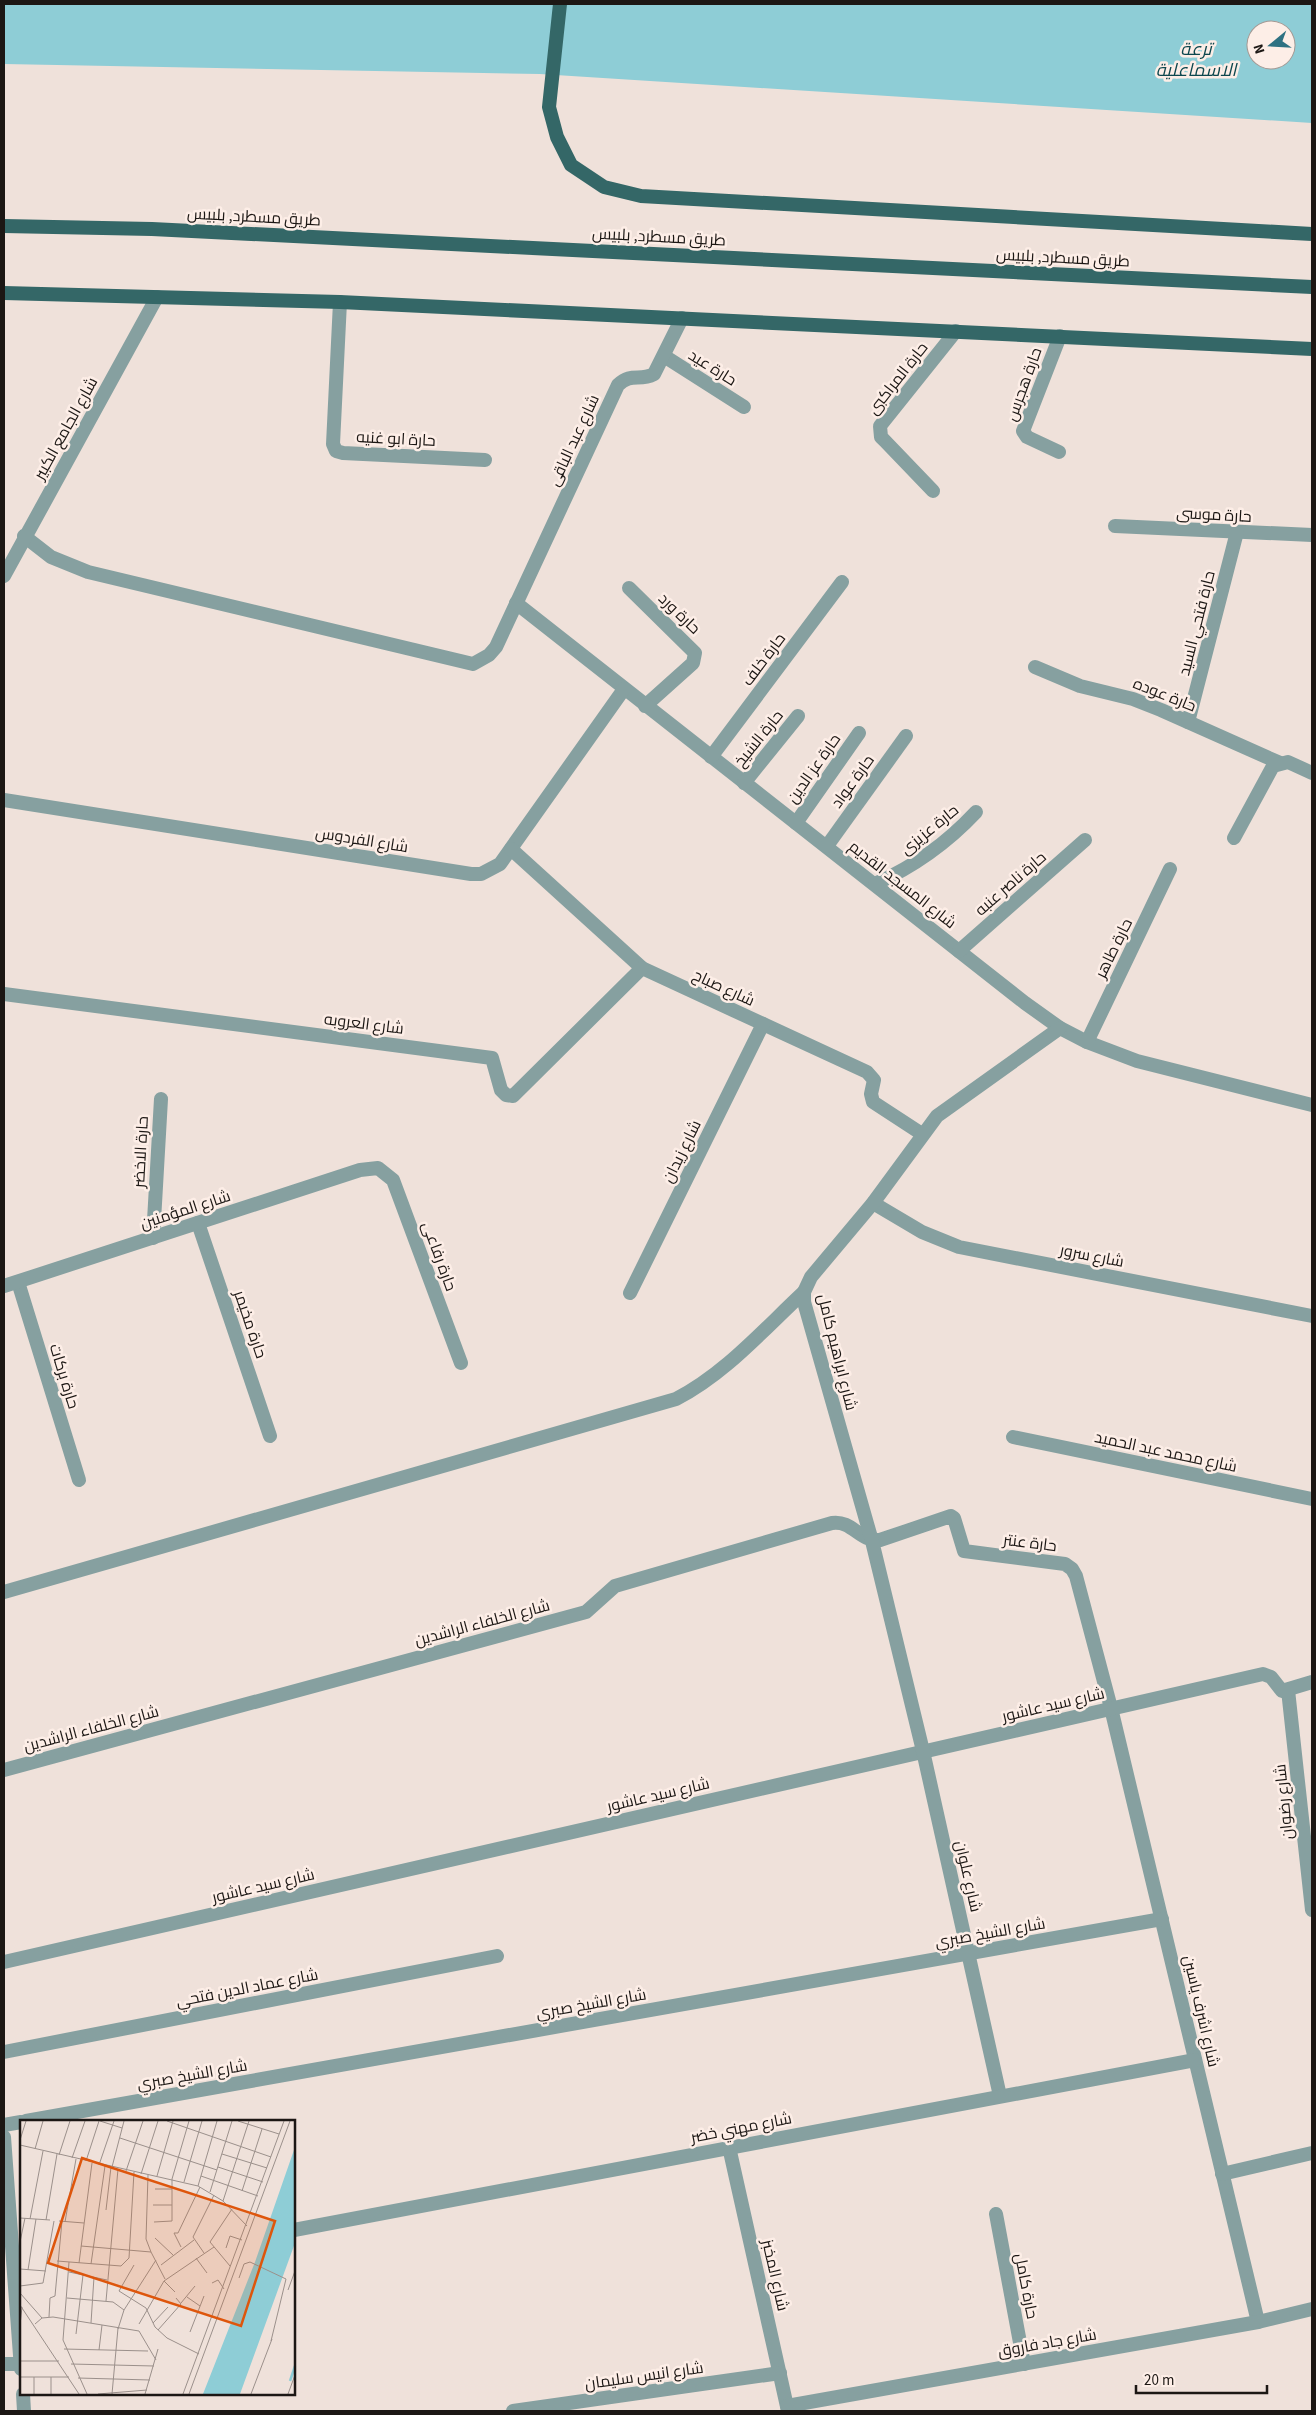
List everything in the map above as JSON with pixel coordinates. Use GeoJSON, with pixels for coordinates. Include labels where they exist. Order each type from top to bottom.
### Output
{"type":"FeatureCollection","features":[{"type":"Feature","properties":{"kind":"main road"},"geometry":{"type":"LineString","coordinates":[[560,4],[549,107],[557,137],[571,165],[604,187],[641,196],[1312,234]]}},
{"type":"Feature","properties":{"kind":"main road","name":"طريق مسطرد, بلبيس"},"geometry":{"type":"LineString","coordinates":[[4,226],[152,229],[1312,286]]}},
{"type":"Feature","properties":{"kind":"main road"},"geometry":{"type":"LineString","coordinates":[[4,293],[340,302],[1312,349]]}},
{"type":"Feature","properties":{"kind":"street","name":"شارع الجامع الكبير"},"geometry":{"type":"LineString","coordinates":[[4,576],[24,536],[157,297]]}},
{"type":"Feature","properties":{"kind":"street","name":"حارة ابو غنيه"},"geometry":{"type":"LineString","coordinates":[[340,302],[333,444],[336,451],[343,453],[485,460]]}},
{"type":"Feature","properties":{"kind":"street","name":"شارع عبد الباقى"},"geometry":{"type":"LineString","coordinates":[[516,603],[618,385],[629,377],[648,378],[654,374],[682,318]]}},
{"type":"Feature","properties":{"kind":"street","name":"حارة المراكبى"},"geometry":{"type":"LineString","coordinates":[[933,491],[885,441],[880,432],[880,426],[956,331]]}},
{"type":"Feature","properties":{"kind":"street","name":"حارة هجرس"},"geometry":{"type":"LineString","coordinates":[[1059,452],[1027,437],[1023,431],[1060,336]]}},
{"type":"Feature","properties":{"kind":"street","name":"حارة عيد"},"geometry":{"type":"LineString","coordinates":[[664,356],[744,407]]}},
{"type":"Feature","properties":{"kind":"street","name":"حارة موسى"},"geometry":{"type":"LineString","coordinates":[[1115,526],[1312,535]]}},
{"type":"Feature","properties":{"kind":"street","name":"حارة فتحي السيد"},"geometry":{"type":"LineString","coordinates":[[1188,722],[1237,532]]}},
{"type":"Feature","properties":{"kind":"street"},"geometry":{"type":"LineString","coordinates":[[24,536],[51,557],[88,572],[463,663],[473,664],[489,656],[496,647],[516,603]]}},
{"type":"Feature","properties":{"kind":"street","name":"حارة خلف"},"geometry":{"type":"LineString","coordinates":[[711,757],[842,582]]}},
{"type":"Feature","properties":{"kind":"street","name":"حارة ورد"},"geometry":{"type":"LineString","coordinates":[[629,588],[696,653],[693,663],[646,706]]}},
{"type":"Feature","properties":{"kind":"street","name":"شارع المسجد القديم"},"geometry":{"type":"LineString","coordinates":[[516,603],[827,846],[959,952],[1060,1028],[1087,1042],[1138,1061],[1312,1105]]}},
{"type":"Feature","properties":{"kind":"street","name":"حارة عوده"},"geometry":{"type":"LineString","coordinates":[[1034,667],[1080,686],[1133,699],[1280,763],[1288,762],[1312,773]]}},
{"type":"Feature","properties":{"kind":"street","name":"شارع الفردوس"},"geometry":{"type":"LineString","coordinates":[[4,800],[471,874],[492,870],[500,864],[624,689]]}},
{"type":"Feature","properties":{"kind":"street","name":"حارة الشيخ"},"geometry":{"type":"LineString","coordinates":[[744,783],[798,716]]}},
{"type":"Feature","properties":{"kind":"street","name":"حارة عز الدين"},"geometry":{"type":"LineString","coordinates":[[796,823],[859,733]]}},
{"type":"Feature","properties":{"kind":"street","name":"حارة عواد"},"geometry":{"type":"LineString","coordinates":[[827,846],[906,736]]}},
{"type":"Feature","properties":{"kind":"street"},"geometry":{"type":"LineString","coordinates":[[1234,838],[1268,772],[1273,766],[1280,763]]}},
{"type":"Feature","properties":{"kind":"street","name":"حارة عزيزى"},"geometry":{"type":"LineString","coordinates":[[875,884],[903,871],[930,854],[955,834],[976,812]]}},
{"type":"Feature","properties":{"kind":"street","name":"حارة ناصر عنبه"},"geometry":{"type":"LineString","coordinates":[[959,952],[1085,840]]}},
{"type":"Feature","properties":{"kind":"street","name":"شارع صباح"},"geometry":{"type":"LineString","coordinates":[[511,849],[642,968],[867,1072],[874,1080],[871,1094],[873,1102],[922,1134]]}},
{"type":"Feature","properties":{"kind":"street","name":"حارة طاهر"},"geometry":{"type":"LineString","coordinates":[[1087,1042],[1170,869]]}},
{"type":"Feature","properties":{"kind":"street","name":"شارع العروبه"},"geometry":{"type":"LineString","coordinates":[[4,994],[492,1058],[501,1090],[506,1095],[513,1096],[642,968]]}},
{"type":"Feature","properties":{"kind":"street","name":"شارع زيدان"},"geometry":{"type":"LineString","coordinates":[[630,1293],[762,1024]]}},
{"type":"Feature","properties":{"kind":"street","name":"شارع ابراهيم كامل"},"geometry":{"type":"LineString","coordinates":[[924,1752],[872,1541],[804,1302],[804,1292],[811,1277],[873,1203],[937,1116],[1060,1028]]}},
{"type":"Feature","properties":{"kind":"street","name":"حارة الاخضر"},"geometry":{"type":"LineString","coordinates":[[153,1238],[161,1099]]}},
{"type":"Feature","properties":{"kind":"street","name":"شارع المؤمنين"},"geometry":{"type":"LineString","coordinates":[[4,1286],[360,1170],[378,1168]]}},
{"type":"Feature","properties":{"kind":"street","name":"حارة رفاعى"},"geometry":{"type":"LineString","coordinates":[[378,1168],[393,1180],[461,1363]]}},
{"type":"Feature","properties":{"kind":"street","name":"شارع سرور"},"geometry":{"type":"LineString","coordinates":[[873,1203],[922,1232],[959,1247],[1312,1316]]}},
{"type":"Feature","properties":{"kind":"street","name":"حارة مخيمر"},"geometry":{"type":"LineString","coordinates":[[198,1223],[270,1436]]}},
{"type":"Feature","properties":{"kind":"street","name":"حارة بركات"},"geometry":{"type":"LineString","coordinates":[[18,1282],[79,1480]]}},
{"type":"Feature","properties":{"kind":"street"},"geometry":{"type":"LineString","coordinates":[[4,1592],[676,1399],[695,1389],[714,1375],[804,1292]]}},
{"type":"Feature","properties":{"kind":"street","name":"شارع محمد عبد الحميد"},"geometry":{"type":"LineString","coordinates":[[1013,1437],[1312,1499]]}},
{"type":"Feature","properties":{"kind":"street","name":"حارة عنتر"},"geometry":{"type":"LineString","coordinates":[[872,1541],[951,1516],[953,1517],[964,1551],[1065,1564],[1072,1569],[1111,1708]]}},
{"type":"Feature","properties":{"kind":"street","name":"شارع الخلفاء الراشدين"},"geometry":{"type":"LineString","coordinates":[[4,1770],[586,1612],[615,1586],[832,1523],[847,1524],[859,1535],[872,1541]]}},
{"type":"Feature","properties":{"kind":"street","name":"شارع سيد عاشور"},"geometry":{"type":"LineString","coordinates":[[4,1962],[1263,1674],[1271,1678],[1282,1691],[1288,1690]]}},
{"type":"Feature","properties":{"kind":"street"},"geometry":{"type":"LineString","coordinates":[[1288,1690],[1312,1682]]}},
{"type":"Feature","properties":{"kind":"street","name":"شارع رضوان"},"geometry":{"type":"LineString","coordinates":[[1288,1690],[1309,1840],[1312,1910]]}},
{"type":"Feature","properties":{"kind":"street","name":"شارع اشرف ياسين"},"geometry":{"type":"LineString","coordinates":[[1111,1708],[1258,2322]]}},
{"type":"Feature","properties":{"kind":"street","name":"شارع علوان"},"geometry":{"type":"LineString","coordinates":[[924,1752],[1000,2096]]}},
{"type":"Feature","properties":{"kind":"street","name":"شارع الشيخ صبري"},"geometry":{"type":"LineString","coordinates":[[32,2120],[1162,1919]]}},
{"type":"Feature","properties":{"kind":"street","name":"شارع عماد الدين فتحي"},"geometry":{"type":"LineString","coordinates":[[4,2052],[498,1956]]}},
{"type":"Feature","properties":{"kind":"street","name":"شارع مهني خضر"},"geometry":{"type":"LineString","coordinates":[[295,2230],[1195,2060]]}},
{"type":"Feature","properties":{"kind":"street"},"geometry":{"type":"LineString","coordinates":[[4,2125],[20,2122]]}},
{"type":"Feature","properties":{"kind":"street"},"geometry":{"type":"LineString","coordinates":[[4,2137],[6,2196],[18,2282],[20,2337]]}},
{"type":"Feature","properties":{"kind":"street","name":"شارع المخبز"},"geometry":{"type":"LineString","coordinates":[[730,2147],[788,2409]]}},
{"type":"Feature","properties":{"kind":"street"},"geometry":{"type":"LineString","coordinates":[[1222,2174],[1312,2153]]}},
{"type":"Feature","properties":{"kind":"street","name":"حارة كامل"},"geometry":{"type":"LineString","coordinates":[[996,2214],[1024,2364]]}},
{"type":"Feature","properties":{"kind":"street","name":"شارع جاد فاروق"},"geometry":{"type":"LineString","coordinates":[[788,2409],[1258,2322],[1312,2309]]}},
{"type":"Feature","properties":{"kind":"street"},"geometry":{"type":"LineString","coordinates":[[4,2364],[20,2364]]}},
{"type":"Feature","properties":{"kind":"street","name":"شارع انيس سليمان"},"geometry":{"type":"LineString","coordinates":[[514,2411],[780,2373]]}},
{"type":"Feature","properties":{"kind":"street"},"geometry":{"type":"LineString","coordinates":[[23,2395],[24,2411]]}},
{"type":"Feature","properties":{"kind":"water","name":"ترعة الاسماعلية"},"geometry":{"type":"Polygon","coordinates":[[[4,4],[1312,4],[1312,123],[540,74],[4,64],[4,4]]]}}]}
